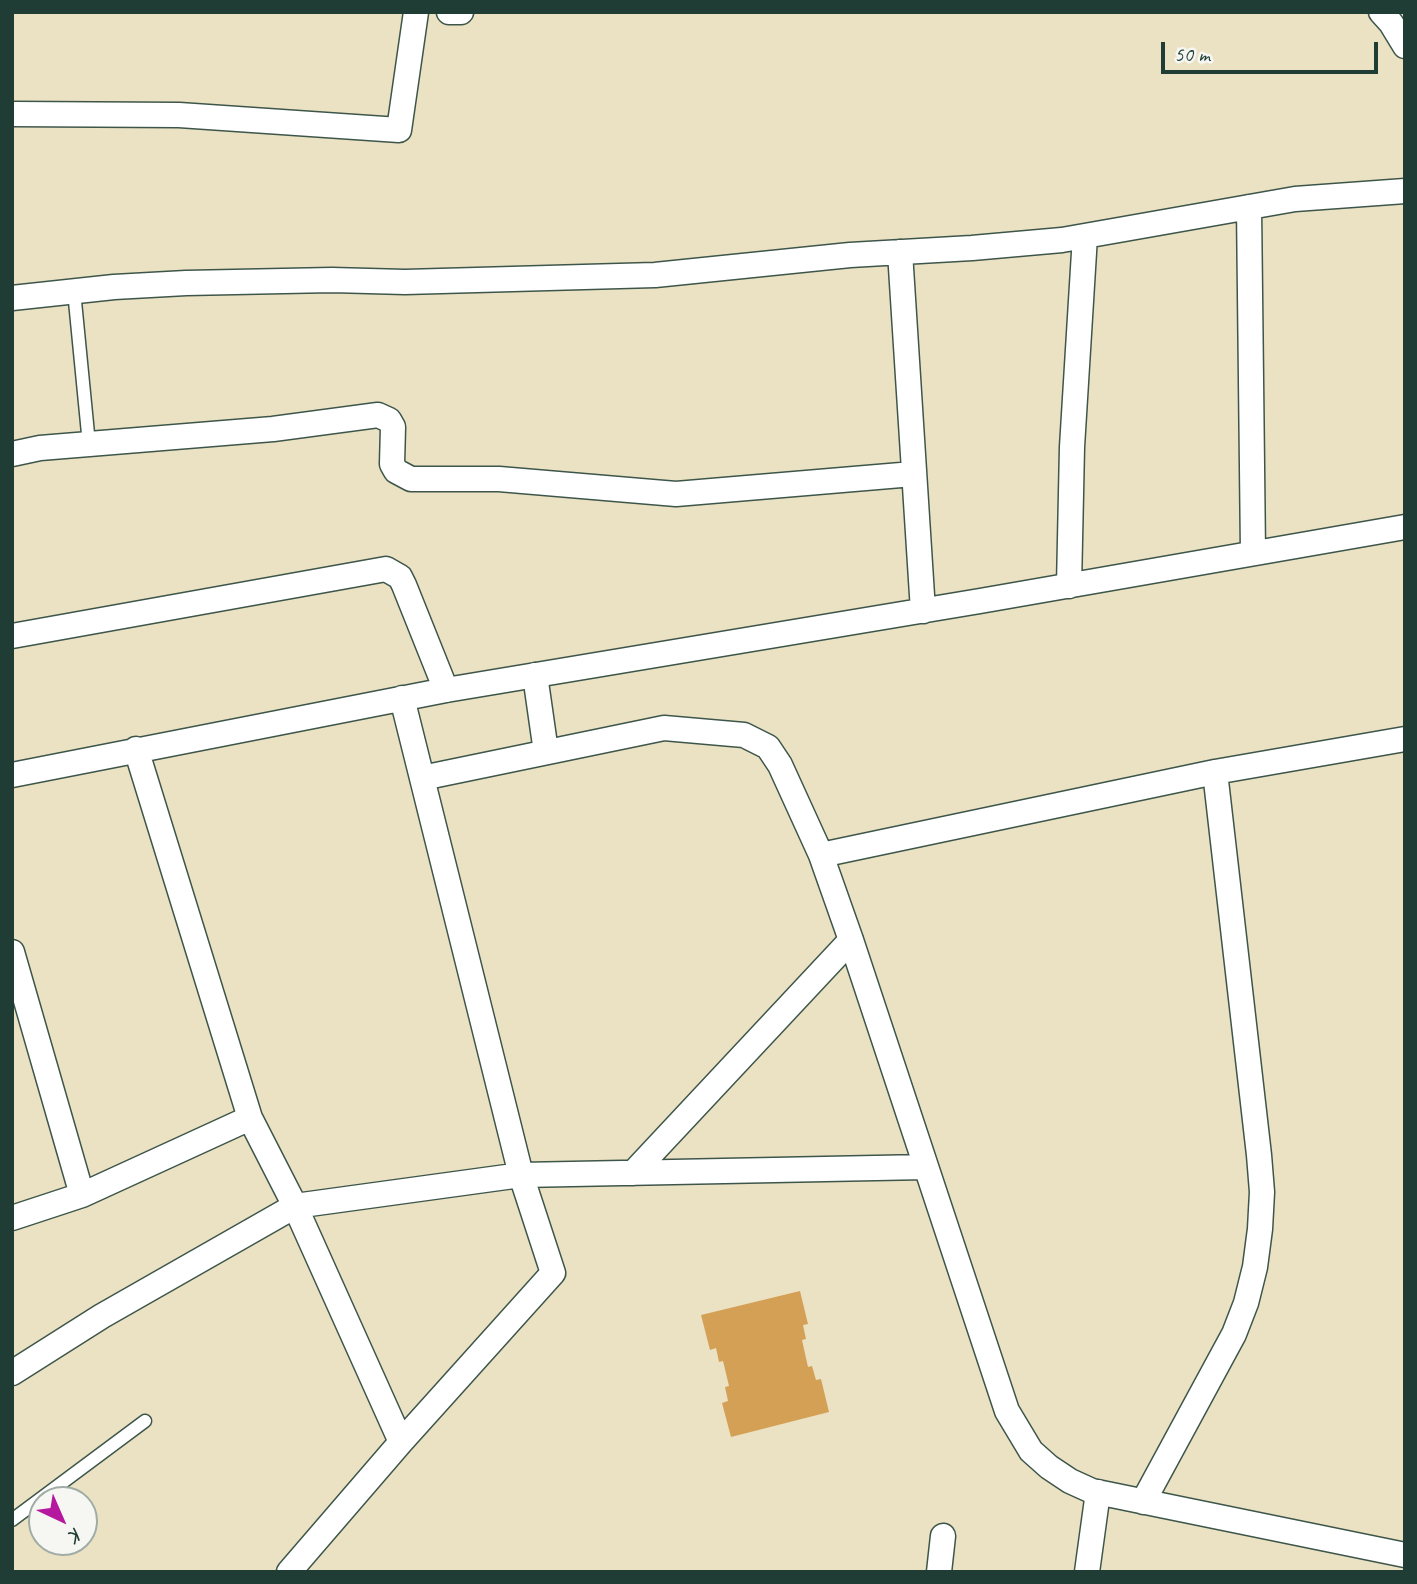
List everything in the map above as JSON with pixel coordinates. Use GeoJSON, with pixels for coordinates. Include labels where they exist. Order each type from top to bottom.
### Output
{"type":"FeatureCollection","features":[{"type":"Feature","properties":{"kind":"street"},"geometry":{"type":"LineString","coordinates":[[12,114],[179,115],[399,130],[416,12]]}},
{"type":"Feature","properties":{"kind":"street"},"geometry":{"type":"LineString","coordinates":[[449,12],[461,12]]}},
{"type":"Feature","properties":{"kind":"street"},"geometry":{"type":"LineString","coordinates":[[1388,16],[1405,46]]}},
{"type":"Feature","properties":{"kind":"street"},"geometry":{"type":"LineString","coordinates":[[12,298],[174,283],[259,280],[405,282],[655,275],[850,255],[1006,245],[1085,236],[1295,199],[1405,191]]}},
{"type":"Feature","properties":{"kind":"street"},"geometry":{"type":"LineString","coordinates":[[1249,207],[1253,553]]}},
{"type":"Feature","properties":{"kind":"street"},"geometry":{"type":"LineString","coordinates":[[1069,586],[1072,447],[1085,236]]}},
{"type":"Feature","properties":{"kind":"street"},"geometry":{"type":"LineString","coordinates":[[900,253],[923,611]]}},
{"type":"Feature","properties":{"kind":"street"},"geometry":{"type":"LineString","coordinates":[[12,454],[40,448],[273,429],[378,415],[388,420],[393,427],[393,464],[396,471],[411,479],[499,479],[676,494],[913,474]]}},
{"type":"Feature","properties":{"kind":"street"},"geometry":{"type":"LineString","coordinates":[[12,775],[446,690],[1405,527]]}},
{"type":"Feature","properties":{"kind":"street"},"geometry":{"type":"LineString","coordinates":[[12,636],[386,569],[400,577],[404,585],[446,690]]}},
{"type":"Feature","properties":{"kind":"street"},"geometry":{"type":"LineString","coordinates":[[535,675],[546,752]]}},
{"type":"Feature","properties":{"kind":"street"},"geometry":{"type":"LineString","coordinates":[[296,1571],[401,1442],[553,1273],[521,1175],[402,698]]}},
{"type":"Feature","properties":{"kind":"street"},"geometry":{"type":"LineString","coordinates":[[422,778],[664,728],[744,735],[768,747],[780,765],[821,855],[1007,1411],[1031,1451],[1070,1481],[1097,1492],[1405,1555]]}},
{"type":"Feature","properties":{"kind":"street"},"geometry":{"type":"LineString","coordinates":[[821,855],[1215,772],[1405,739]]}},
{"type":"Feature","properties":{"kind":"street"},"geometry":{"type":"LineString","coordinates":[[136,749],[250,1118],[295,1206],[401,1442]]}},
{"type":"Feature","properties":{"kind":"street"},"geometry":{"type":"LineString","coordinates":[[1143,1502],[1234,1334],[1249,1291],[1260,1229],[1262,1192],[1259,1155],[1215,772]]}},
{"type":"Feature","properties":{"kind":"street"},"geometry":{"type":"LineString","coordinates":[[633,1173],[851,940]]}},
{"type":"Feature","properties":{"kind":"street"},"geometry":{"type":"LineString","coordinates":[[12,952],[82,1195]]}},
{"type":"Feature","properties":{"kind":"street"},"geometry":{"type":"LineString","coordinates":[[12,1218],[82,1195],[250,1118]]}},
{"type":"Feature","properties":{"kind":"street"},"geometry":{"type":"LineString","coordinates":[[12,1373],[102,1316],[295,1206],[521,1175],[926,1167]]}},
{"type":"Feature","properties":{"kind":"street"},"geometry":{"type":"LineString","coordinates":[[1087,1572],[1097,1492]]}},
{"type":"Feature","properties":{"kind":"street"},"geometry":{"type":"LineString","coordinates":[[939,1572],[943,1536]]}},
{"type":"Feature","properties":{"kind":"lane"},"geometry":{"type":"LineString","coordinates":[[74,291],[89,444]]}},
{"type":"Feature","properties":{"kind":"lane"},"geometry":{"type":"LineString","coordinates":[[12,1520],[145,1421]]}},
{"type":"Feature","properties":{"kind":"building"},"geometry":{"type":"Polygon","coordinates":[[[800,1291],[808,1324],[803,1325],[806,1339],[802,1340],[808,1367],[812,1366],[816,1380],[821,1379],[829,1412],[731,1437],[722,1403],[728,1401],[725,1387],[729,1386],[723,1361],[719,1362],[716,1348],[710,1350],[701,1315],[800,1291]]]}}]}
